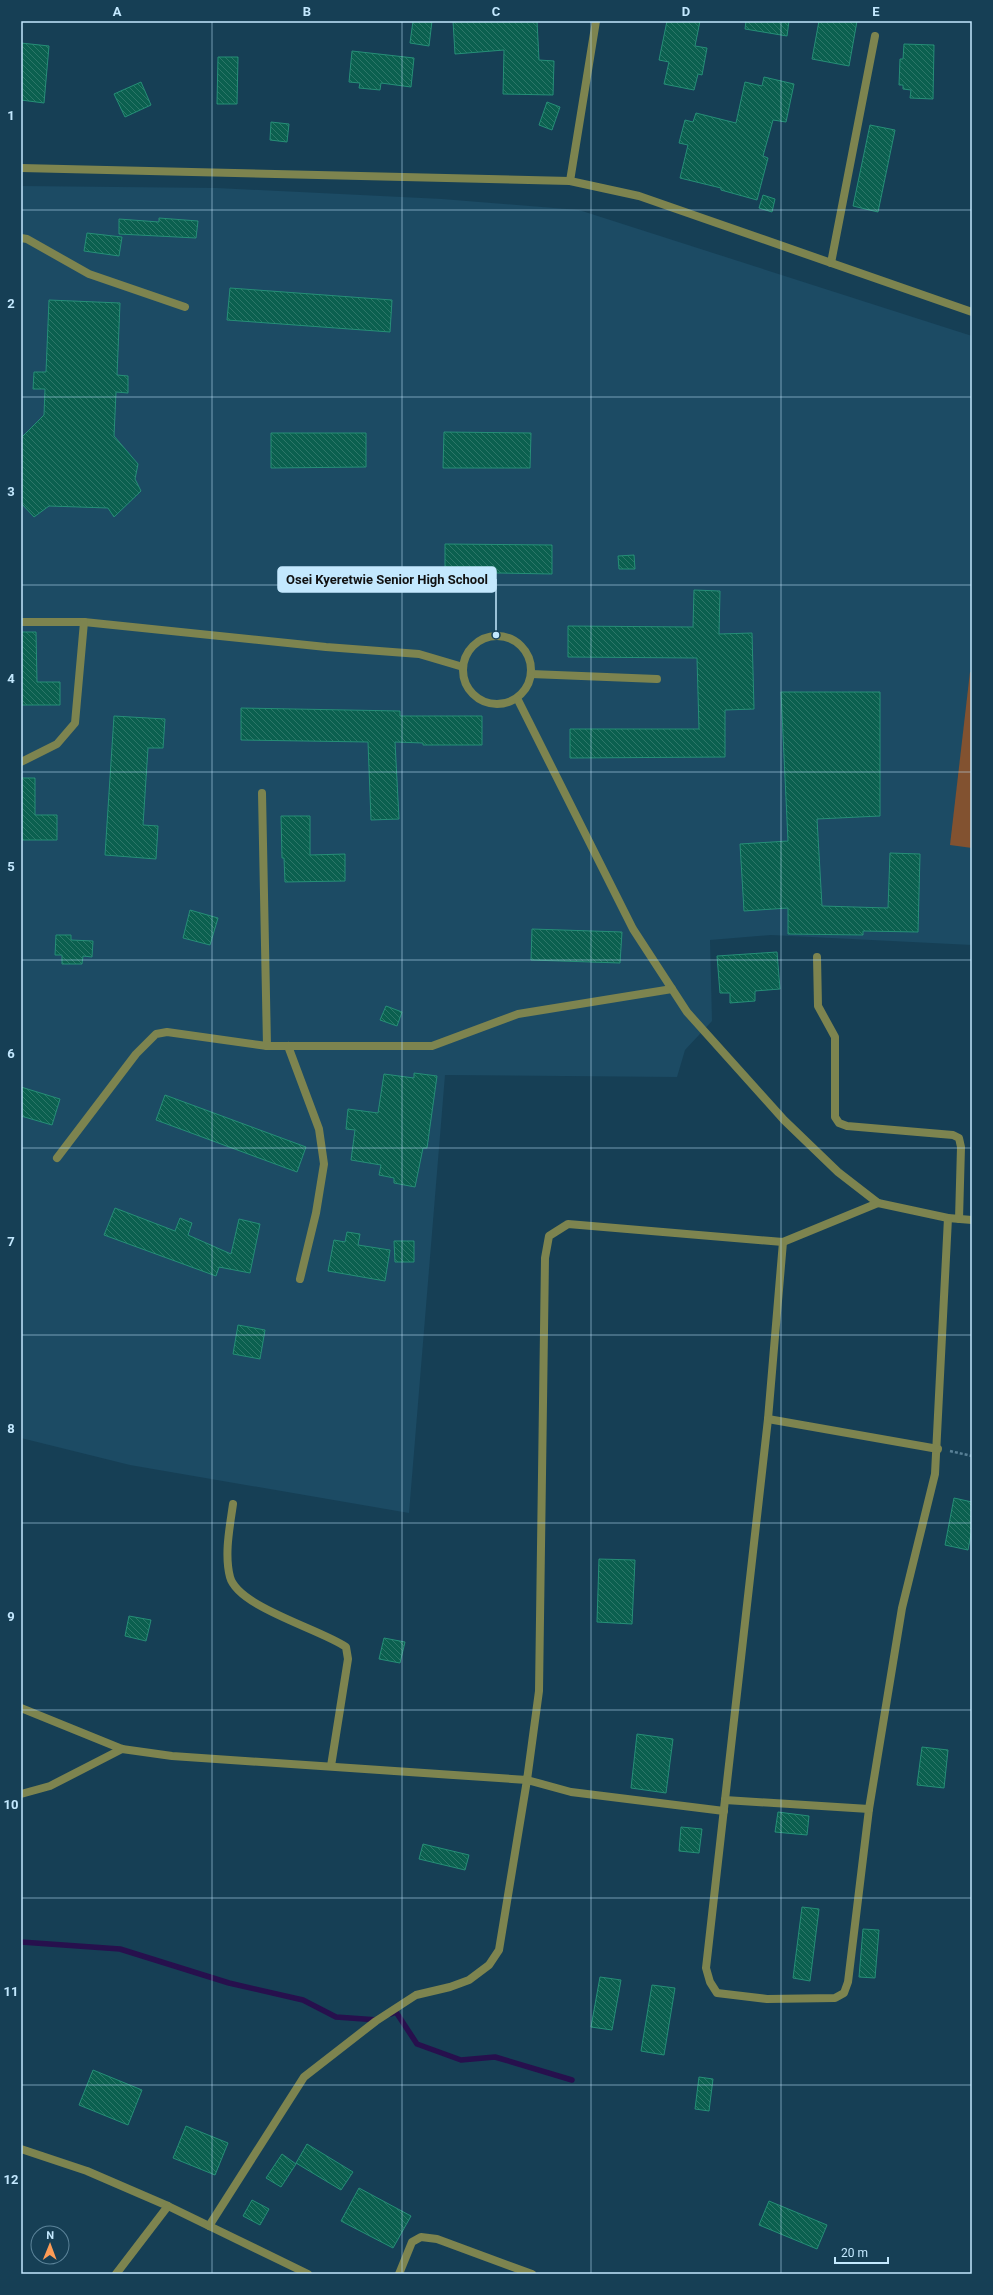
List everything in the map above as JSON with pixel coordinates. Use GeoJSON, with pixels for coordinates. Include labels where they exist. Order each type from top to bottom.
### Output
{"type":"FeatureCollection","features":[{"type":"Feature","properties":{"kind":"street"},"geometry":{"type":"LineString","coordinates":[[570,181],[596,21]]}},
{"type":"Feature","properties":{"kind":"street"},"geometry":{"type":"LineString","coordinates":[[831,264],[875,36]]}},
{"type":"Feature","properties":{"kind":"street"},"geometry":{"type":"LineString","coordinates":[[21,168],[570,181],[640,196],[972,312]]}},
{"type":"Feature","properties":{"kind":"street"},"geometry":{"type":"LineString","coordinates":[[21,238],[27,239],[89,274],[185,307]]}},
{"type":"Feature","properties":{"kind":"street"},"geometry":{"type":"LineString","coordinates":[[21,622],[84,622],[326,647],[419,654],[463,667]]}},
{"type":"Feature","properties":{"kind":"street"},"geometry":{"type":"LineString","coordinates":[[21,762],[57,744],[75,723],[84,622]]}},
{"type":"Feature","properties":{"kind":"street"},"geometry":{"type":"LineString","coordinates":[[486,638],[505,638],[514,641],[527,655],[531,674],[523,691],[517,698],[498,704],[480,700],[466,686],[463,667],[468,654],[477,643],[486,638]]}},
{"type":"Feature","properties":{"kind":"street"},"geometry":{"type":"LineString","coordinates":[[531,674],[657,679]]}},
{"type":"Feature","properties":{"kind":"street"},"geometry":{"type":"LineString","coordinates":[[517,698],[632,929],[687,1012],[784,1120],[838,1172],[878,1203],[948,1218],[972,1220]]}},
{"type":"Feature","properties":{"kind":"street"},"geometry":{"type":"LineString","coordinates":[[262,794],[267,1046]]}},
{"type":"Feature","properties":{"kind":"street"},"geometry":{"type":"LineString","coordinates":[[817,957],[818,1006],[835,1037],[835,1117],[839,1123],[847,1126],[953,1135],[959,1138],[961,1147],[959,1219]]}},
{"type":"Feature","properties":{"kind":"street"},"geometry":{"type":"LineString","coordinates":[[57,1158],[136,1054],[156,1034],[167,1032],[267,1046],[432,1046],[518,1014],[672,989]]}},
{"type":"Feature","properties":{"kind":"street"},"geometry":{"type":"LineString","coordinates":[[288,1046],[319,1129],[324,1164],[316,1213],[300,1279]]}},
{"type":"Feature","properties":{"kind":"street"},"geometry":{"type":"LineString","coordinates":[[209,2226],[304,2076],[376,2021],[416,1995],[450,1987],[469,1980],[493,1960],[499,1950],[527,1780],[539,1691],[545,1258],[548,1236],[568,1224],[783,1242],[878,1203]]}},
{"type":"Feature","properties":{"kind":"street"},"geometry":{"type":"LineString","coordinates":[[783,1242],[768,1419],[706,1968],[710,1982],[717,1993],[767,1999],[835,1998],[844,1993],[848,1982],[869,1809],[902,1608],[941,1449],[948,1218]]}},
{"type":"Feature","properties":{"kind":"street"},"geometry":{"type":"LineString","coordinates":[[768,1419],[941,1449]]}},
{"type":"Feature","properties":{"kind":"street"},"geometry":{"type":"LineString","coordinates":[[233,1504],[228,1556],[230,1578],[238,1591],[256,1604],[346,1646],[348,1658],[331,1766]]}},
{"type":"Feature","properties":{"kind":"street"},"geometry":{"type":"LineString","coordinates":[[21,1708],[122,1749],[172,1756],[527,1780],[571,1792],[724,1811]]}},
{"type":"Feature","properties":{"kind":"street"},"geometry":{"type":"LineString","coordinates":[[21,1794],[50,1786],[122,1749]]}},
{"type":"Feature","properties":{"kind":"street"},"geometry":{"type":"LineString","coordinates":[[725,1800],[869,1809]]}},
{"type":"Feature","properties":{"kind":"street"},"geometry":{"type":"LineString","coordinates":[[21,2149],[87,2171],[168,2206],[308,2274]]}},
{"type":"Feature","properties":{"kind":"street"},"geometry":{"type":"LineString","coordinates":[[116,2274],[168,2206]]}},
{"type":"Feature","properties":{"kind":"street"},"geometry":{"type":"LineString","coordinates":[[399,2274],[412,2242],[421,2237],[437,2239],[532,2274]]}},
{"type":"Feature","properties":{"kind":"path"},"geometry":{"type":"LineString","coordinates":[[941,1449],[972,1456]]}},
{"type":"Feature","properties":{"kind":"shaded area"},"geometry":{"type":"Polygon","coordinates":[[[21,186],[217,188],[442,199],[579,210],[972,336],[972,945],[771,935],[710,940],[712,1021],[685,1050],[677,1077],[445,1075],[409,1513],[130,1465],[21,1438],[21,186]]]}},
{"type":"Feature","properties":{"kind":"shaded area"},"geometry":{"type":"Polygon","coordinates":[[[970,672],[972,673],[972,848],[950,845],[970,672]]]}},
{"type":"Feature","properties":{"kind":"building"},"geometry":{"type":"Polygon","coordinates":[[[413,21],[432,21],[429,46],[410,43],[413,21]]]}},
{"type":"Feature","properties":{"kind":"building"},"geometry":{"type":"Polygon","coordinates":[[[453,21],[537,21],[539,60],[554,61],[553,95],[503,94],[504,50],[455,54],[453,21]]]}},
{"type":"Feature","properties":{"kind":"building"},"geometry":{"type":"Polygon","coordinates":[[[667,21],[700,21],[695,46],[707,48],[702,75],[698,74],[694,90],[664,84],[669,62],[659,60],[667,21]]]}},
{"type":"Feature","properties":{"kind":"building"},"geometry":{"type":"Polygon","coordinates":[[[746,21],[789,21],[787,36],[745,29],[746,21]]]}},
{"type":"Feature","properties":{"kind":"building"},"geometry":{"type":"Polygon","coordinates":[[[819,21],[857,21],[849,66],[812,59],[819,21]]]}},
{"type":"Feature","properties":{"kind":"building"},"geometry":{"type":"Polygon","coordinates":[[[21,43],[49,46],[44,103],[21,100],[21,43]]]}},
{"type":"Feature","properties":{"kind":"building"},"geometry":{"type":"Polygon","coordinates":[[[904,44],[934,45],[933,99],[910,98],[911,90],[903,89],[903,85],[899,85],[900,59],[903,59],[904,44]]]}},
{"type":"Feature","properties":{"kind":"building"},"geometry":{"type":"Polygon","coordinates":[[[352,51],[414,58],[411,87],[381,83],[380,90],[359,88],[360,83],[349,82],[352,51]]]}},
{"type":"Feature","properties":{"kind":"building"},"geometry":{"type":"Polygon","coordinates":[[[218,57],[238,57],[237,104],[217,104],[218,57]]]}},
{"type":"Feature","properties":{"kind":"building"},"geometry":{"type":"Polygon","coordinates":[[[764,77],[794,84],[786,122],[773,120],[763,156],[768,158],[757,200],[721,190],[721,188],[680,178],[688,145],[679,143],[685,120],[693,122],[696,113],[736,123],[745,82],[762,86],[764,77]]]}},
{"type":"Feature","properties":{"kind":"building"},"geometry":{"type":"Polygon","coordinates":[[[141,82],[151,105],[125,117],[114,94],[141,82]]]}},
{"type":"Feature","properties":{"kind":"building"},"geometry":{"type":"Polygon","coordinates":[[[547,102],[560,107],[552,130],[539,125],[547,102]]]}},
{"type":"Feature","properties":{"kind":"building"},"geometry":{"type":"Polygon","coordinates":[[[271,122],[289,124],[287,142],[270,140],[271,122]]]}},
{"type":"Feature","properties":{"kind":"building"},"geometry":{"type":"Polygon","coordinates":[[[870,125],[895,130],[878,212],[853,206],[870,125]]]}},
{"type":"Feature","properties":{"kind":"building"},"geometry":{"type":"Polygon","coordinates":[[[763,195],[775,199],[772,212],[759,208],[763,195]]]}},
{"type":"Feature","properties":{"kind":"building"},"geometry":{"type":"Polygon","coordinates":[[[159,218],[198,221],[196,238],[119,234],[119,219],[159,222],[159,218]]]}},
{"type":"Feature","properties":{"kind":"building"},"geometry":{"type":"Polygon","coordinates":[[[87,233],[122,237],[119,256],[84,251],[87,233]]]}},
{"type":"Feature","properties":{"kind":"building"},"geometry":{"type":"Polygon","coordinates":[[[230,288],[392,300],[390,332],[227,320],[230,288]]]}},
{"type":"Feature","properties":{"kind":"building"},"geometry":{"type":"Polygon","coordinates":[[[49,300],[120,303],[117,375],[128,376],[128,393],[116,392],[114,436],[138,464],[135,479],[141,491],[114,517],[108,508],[49,506],[34,517],[21,503],[21,438],[44,415],[45,389],[33,389],[34,372],[46,372],[49,300]]]}},
{"type":"Feature","properties":{"kind":"building"},"geometry":{"type":"Polygon","coordinates":[[[444,432],[531,433],[530,468],[443,468],[444,432]]]}},
{"type":"Feature","properties":{"kind":"building"},"geometry":{"type":"Polygon","coordinates":[[[271,433],[366,433],[366,467],[271,468],[271,433]]]}},
{"type":"Feature","properties":{"kind":"building"},"geometry":{"type":"Polygon","coordinates":[[[445,544],[552,545],[552,574],[445,572],[445,544]]]}},
{"type":"Feature","properties":{"kind":"building"},"geometry":{"type":"Polygon","coordinates":[[[634,555],[635,569],[619,569],[618,556],[634,555]]]}},
{"type":"Feature","properties":{"kind":"building"},"geometry":{"type":"Polygon","coordinates":[[[694,590],[720,591],[719,634],[752,633],[754,709],[725,710],[725,757],[570,758],[570,729],[699,729],[697,658],[568,657],[568,626],[693,627],[694,590]]]}},
{"type":"Feature","properties":{"kind":"building"},"geometry":{"type":"Polygon","coordinates":[[[21,632],[36,632],[37,682],[60,682],[60,705],[21,705],[21,632]]]}},
{"type":"Feature","properties":{"kind":"building"},"geometry":{"type":"Polygon","coordinates":[[[781,692],[880,692],[880,816],[817,819],[822,906],[888,908],[890,853],[920,854],[918,932],[863,931],[863,935],[788,934],[788,908],[744,911],[740,844],[788,841],[781,692]]]}},
{"type":"Feature","properties":{"kind":"building"},"geometry":{"type":"Polygon","coordinates":[[[241,708],[400,711],[400,716],[482,716],[482,745],[423,745],[423,743],[395,742],[399,819],[371,820],[368,742],[241,740],[241,708]]]}},
{"type":"Feature","properties":{"kind":"building"},"geometry":{"type":"Polygon","coordinates":[[[114,716],[165,719],[163,748],[148,748],[143,825],[158,826],[156,859],[105,855],[114,716]]]}},
{"type":"Feature","properties":{"kind":"building"},"geometry":{"type":"Polygon","coordinates":[[[21,778],[35,778],[35,815],[57,815],[57,840],[21,840],[21,778]]]}},
{"type":"Feature","properties":{"kind":"building"},"geometry":{"type":"Polygon","coordinates":[[[281,816],[310,816],[310,855],[345,854],[345,881],[285,882],[284,858],[282,858],[281,816]]]}},
{"type":"Feature","properties":{"kind":"building"},"geometry":{"type":"Polygon","coordinates":[[[190,910],[218,918],[210,945],[183,938],[190,910]]]}},
{"type":"Feature","properties":{"kind":"building"},"geometry":{"type":"Polygon","coordinates":[[[532,929],[622,932],[620,963],[531,960],[532,929]]]}},
{"type":"Feature","properties":{"kind":"building"},"geometry":{"type":"Polygon","coordinates":[[[56,935],[71,935],[71,940],[93,941],[92,957],[83,956],[82,964],[62,964],[62,955],[55,955],[56,935]]]}},
{"type":"Feature","properties":{"kind":"building"},"geometry":{"type":"Polygon","coordinates":[[[777,952],[780,989],[755,991],[755,1001],[730,1003],[730,993],[720,993],[717,956],[777,952]]]}},
{"type":"Feature","properties":{"kind":"building"},"geometry":{"type":"Polygon","coordinates":[[[386,1006],[402,1012],[397,1026],[380,1020],[386,1006]]]}},
{"type":"Feature","properties":{"kind":"building"},"geometry":{"type":"Polygon","coordinates":[[[414,1073],[437,1076],[427,1148],[423,1148],[415,1187],[394,1183],[394,1178],[379,1175],[381,1165],[351,1160],[355,1130],[346,1129],[348,1109],[378,1113],[384,1074],[414,1078],[414,1073]]]}},
{"type":"Feature","properties":{"kind":"building"},"geometry":{"type":"Polygon","coordinates":[[[21,1087],[60,1099],[52,1125],[21,1116],[21,1087]]]}},
{"type":"Feature","properties":{"kind":"building"},"geometry":{"type":"Polygon","coordinates":[[[165,1095],[306,1147],[297,1172],[156,1120],[165,1095]]]}},
{"type":"Feature","properties":{"kind":"building"},"geometry":{"type":"Polygon","coordinates":[[[115,1208],[175,1231],[180,1218],[192,1223],[188,1235],[231,1254],[239,1219],[260,1224],[250,1273],[219,1267],[216,1276],[104,1235],[115,1208]]]}},
{"type":"Feature","properties":{"kind":"building"},"geometry":{"type":"Polygon","coordinates":[[[347,1232],[360,1234],[358,1245],[390,1250],[385,1281],[328,1271],[334,1240],[345,1242],[347,1232]]]}},
{"type":"Feature","properties":{"kind":"building"},"geometry":{"type":"Polygon","coordinates":[[[394,1241],[414,1241],[414,1262],[395,1262],[394,1241]]]}},
{"type":"Feature","properties":{"kind":"building"},"geometry":{"type":"Polygon","coordinates":[[[238,1325],[265,1330],[260,1359],[233,1354],[238,1325]]]}},
{"type":"Feature","properties":{"kind":"building"},"geometry":{"type":"Polygon","coordinates":[[[954,1498],[972,1502],[972,1529],[968,1550],[945,1545],[954,1498]]]}},
{"type":"Feature","properties":{"kind":"building"},"geometry":{"type":"Polygon","coordinates":[[[599,1559],[635,1560],[632,1624],[597,1622],[599,1559]]]}},
{"type":"Feature","properties":{"kind":"building"},"geometry":{"type":"Polygon","coordinates":[[[129,1616],[151,1620],[146,1641],[125,1636],[129,1616]]]}},
{"type":"Feature","properties":{"kind":"building"},"geometry":{"type":"Polygon","coordinates":[[[384,1638],[405,1642],[400,1663],[379,1659],[384,1638]]]}},
{"type":"Feature","properties":{"kind":"building"},"geometry":{"type":"Polygon","coordinates":[[[637,1734],[673,1739],[666,1793],[631,1788],[637,1734]]]}},
{"type":"Feature","properties":{"kind":"building"},"geometry":{"type":"Polygon","coordinates":[[[922,1747],[948,1750],[944,1788],[917,1785],[922,1747]]]}},
{"type":"Feature","properties":{"kind":"building"},"geometry":{"type":"Polygon","coordinates":[[[778,1812],[809,1816],[807,1835],[775,1832],[778,1812]]]}},
{"type":"Feature","properties":{"kind":"building"},"geometry":{"type":"Polygon","coordinates":[[[681,1827],[702,1829],[699,1853],[679,1851],[681,1827]]]}},
{"type":"Feature","properties":{"kind":"building"},"geometry":{"type":"Polygon","coordinates":[[[423,1844],[469,1855],[465,1870],[419,1859],[423,1844]]]}},
{"type":"Feature","properties":{"kind":"building"},"geometry":{"type":"Polygon","coordinates":[[[802,1907],[819,1909],[810,1981],[793,1978],[802,1907]]]}},
{"type":"Feature","properties":{"kind":"building"},"geometry":{"type":"Polygon","coordinates":[[[863,1929],[879,1930],[875,1978],[859,1977],[863,1929]]]}},
{"type":"Feature","properties":{"kind":"building"},"geometry":{"type":"Polygon","coordinates":[[[600,1977],[621,1980],[612,2030],[591,2027],[600,1977]]]}},
{"type":"Feature","properties":{"kind":"building"},"geometry":{"type":"Polygon","coordinates":[[[652,1985],[675,1988],[664,2055],[641,2051],[652,1985]]]}},
{"type":"Feature","properties":{"kind":"building"},"geometry":{"type":"Polygon","coordinates":[[[93,2070],[142,2090],[128,2125],[79,2105],[93,2070]]]}},
{"type":"Feature","properties":{"kind":"building"},"geometry":{"type":"Polygon","coordinates":[[[699,2077],[713,2079],[709,2111],[695,2109],[699,2077]]]}},
{"type":"Feature","properties":{"kind":"building"},"geometry":{"type":"Polygon","coordinates":[[[186,2126],[228,2143],[215,2175],[173,2158],[186,2126]]]}},
{"type":"Feature","properties":{"kind":"building"},"geometry":{"type":"Polygon","coordinates":[[[307,2144],[353,2172],[341,2190],[296,2163],[307,2144]]]}},
{"type":"Feature","properties":{"kind":"building"},"geometry":{"type":"Polygon","coordinates":[[[282,2154],[296,2164],[281,2187],[266,2178],[282,2154]]]}},
{"type":"Feature","properties":{"kind":"building"},"geometry":{"type":"Polygon","coordinates":[[[359,2188],[411,2216],[393,2248],[341,2221],[359,2188]]]}},
{"type":"Feature","properties":{"kind":"building"},"geometry":{"type":"Polygon","coordinates":[[[252,2200],[269,2209],[260,2225],[243,2216],[252,2200]]]}},
{"type":"Feature","properties":{"kind":"building"},"geometry":{"type":"Polygon","coordinates":[[[769,2201],[827,2225],[817,2249],[759,2225],[769,2201]]]}},
{"type":"Feature","properties":{"kind":"waterway"},"geometry":{"type":"LineString","coordinates":[[21,1942],[120,1949],[229,1983],[303,2000],[336,2017],[378,2020]]}},
{"type":"Feature","properties":{"kind":"waterway"},"geometry":{"type":"LineString","coordinates":[[391,2014],[396,2012],[417,2044],[461,2060],[495,2057],[572,2080]]}},
{"type":"Feature","properties":{"kind":"place","name":"Osei Kyeretwie Senior High School"},"geometry":{"type":"Point","coordinates":[496,635]}}]}
